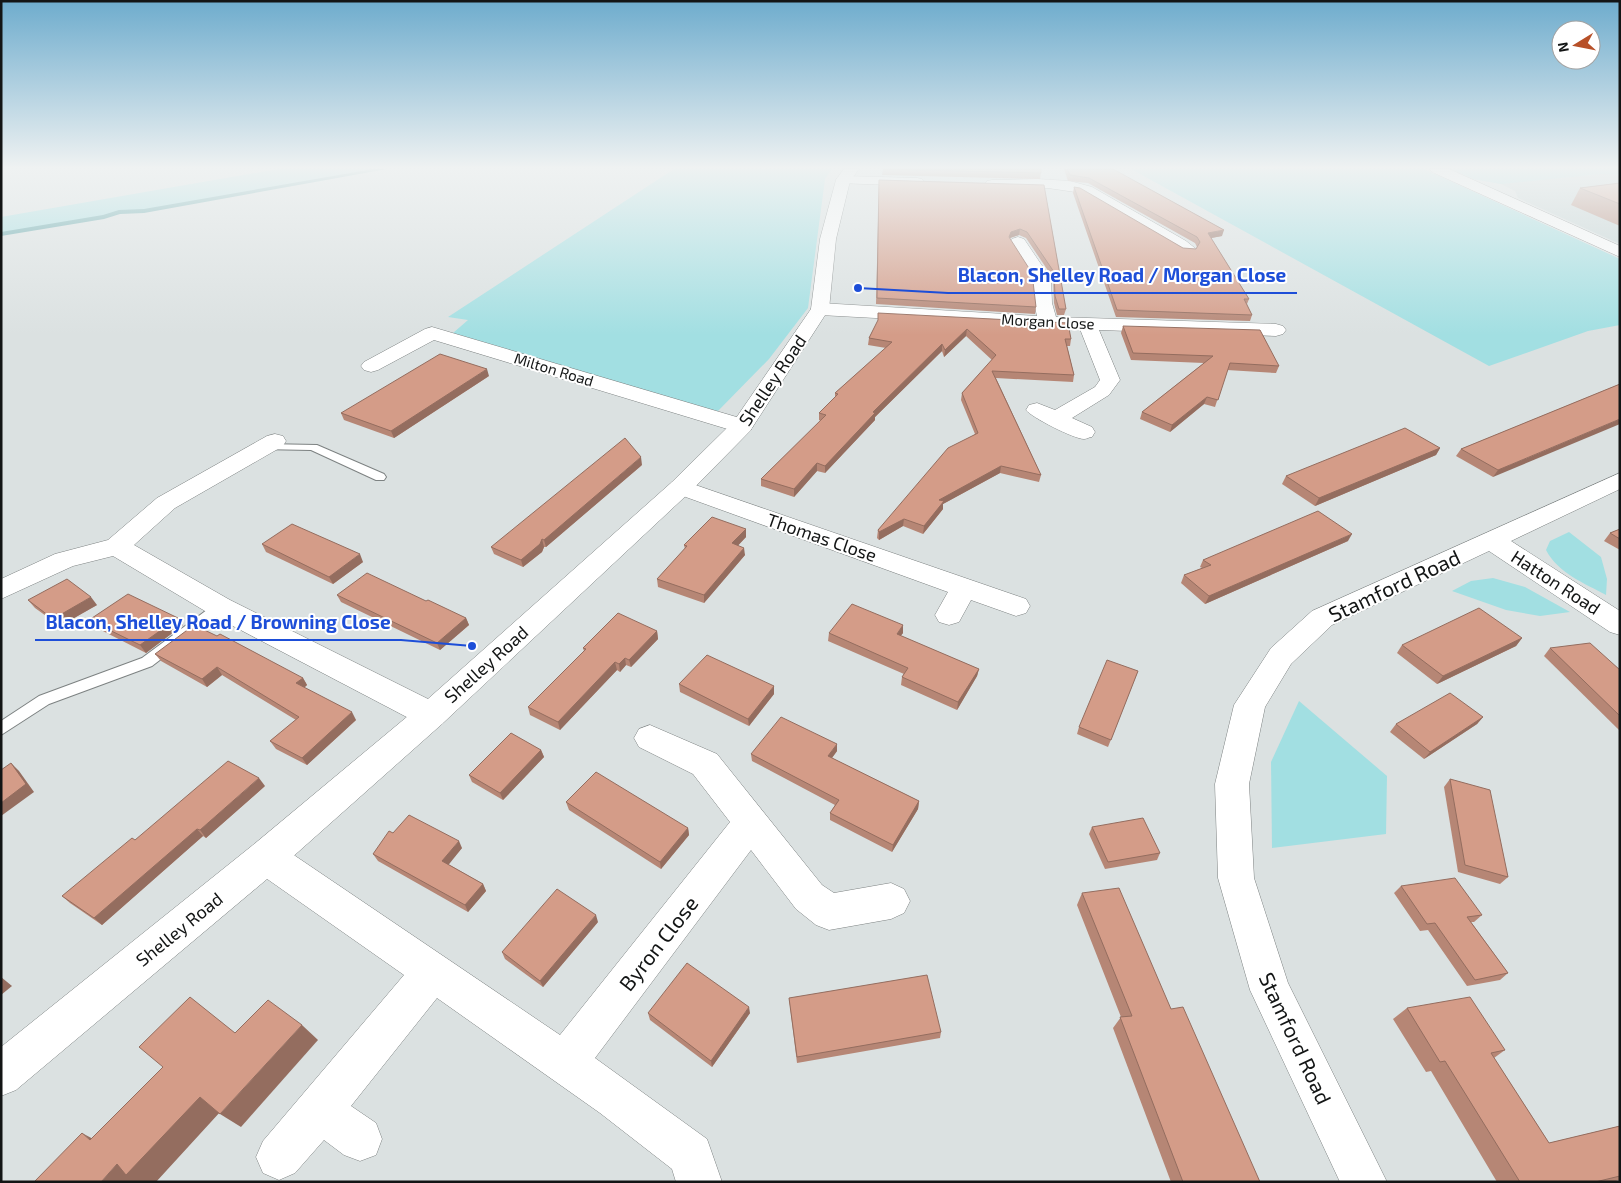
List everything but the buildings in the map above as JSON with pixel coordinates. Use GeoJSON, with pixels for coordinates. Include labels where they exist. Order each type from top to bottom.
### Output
{"type":"FeatureCollection","features":[{"type":"Feature","properties":{"kind":"street","name":"Shelley Road"},"geometry":{"type":"LineString","coordinates":[[1,1075],[266,857],[431,715],[681,487],[742,426],[820,309],[828,239],[832,224]]}},
{"type":"Feature","properties":{"kind":"street"},"geometry":{"type":"LineString","coordinates":[[1145,224],[1183,246],[1159,247]]}},
{"type":"Feature","properties":{"kind":"street"},"geometry":{"type":"LineString","coordinates":[[1559,224],[1620,252]]}},
{"type":"Feature","properties":{"kind":"street"},"geometry":{"type":"LineString","coordinates":[[1027,248],[1042,279],[1043,303],[1048,322]]}},
{"type":"Feature","properties":{"kind":"street","name":"Morgan Close"},"geometry":{"type":"LineString","coordinates":[[820,309],[1087,324],[1276,330]]}},
{"type":"Feature","properties":{"kind":"street"},"geometry":{"type":"LineString","coordinates":[[1084,432],[1046,415],[1102,392],[1110,380],[1087,324]]}},
{"type":"Feature","properties":{"kind":"street","name":"Milton Road"},"geometry":{"type":"LineString","coordinates":[[371,366],[432,332],[742,426]]}},
{"type":"Feature","properties":{"kind":"street"},"geometry":{"type":"LineString","coordinates":[[1,590],[64,560],[117,546],[166,503],[269,444]]}},
{"type":"Feature","properties":{"kind":"street","name":"Stamford Road"},"geometry":{"type":"LineString","coordinates":[[1364,1182],[1270,990],[1236,878],[1232,784],[1250,706],[1281,656],[1322,618],[1620,480]]}},
{"type":"Feature","properties":{"kind":"street","name":"Thomas Close"},"geometry":{"type":"LineString","coordinates":[[681,487],[1016,606]]}},
{"type":"Feature","properties":{"kind":"street","name":"Hatton Road"},"geometry":{"type":"LineString","coordinates":[[1491,540],[1620,625]]}},
{"type":"Feature","properties":{"kind":"street"},"geometry":{"type":"LineString","coordinates":[[117,546],[220,608],[431,715]]}},
{"type":"Feature","properties":{"kind":"street"},"geometry":{"type":"LineString","coordinates":[[949,615],[964,587]]}},
{"type":"Feature","properties":{"kind":"street"},"geometry":{"type":"LineString","coordinates":[[650,738],[706,764],[810,896],[829,912],[891,901]]}},
{"type":"Feature","properties":{"kind":"street","name":"Byron Close"},"geometry":{"type":"LineString","coordinates":[[565,1063],[751,822]]}},
{"type":"Feature","properties":{"kind":"street"},"geometry":{"type":"LineString","coordinates":[[266,857],[615,1098],[691,1156],[699,1182]]}},
{"type":"Feature","properties":{"kind":"street"},"geometry":{"type":"LineString","coordinates":[[279,1157],[433,972]]}},
{"type":"Feature","properties":{"kind":"street"},"geometry":{"type":"LineString","coordinates":[[320,1110],[360,1139]]}},
{"type":"Feature","properties":{"kind":"lane"},"geometry":{"type":"LineString","coordinates":[[269,444],[313,447],[380,477]]}},
{"type":"Feature","properties":{"kind":"lane"},"geometry":{"type":"LineString","coordinates":[[1,729],[44,700],[147,662],[220,608]]}},
{"type":"Feature","properties":{"kind":"shaded area"},"geometry":{"type":"Polygon","coordinates":[[[1,224],[60,224],[1,234],[1,224]]]}},
{"type":"Feature","properties":{"kind":"shaded area"},"geometry":{"type":"Polygon","coordinates":[[[590,224],[819,224],[808,308],[769,359],[718,411],[696,407],[453,333],[468,320],[448,317],[590,224]]]}},
{"type":"Feature","properties":{"kind":"shaded area"},"geometry":{"type":"Polygon","coordinates":[[[1231,224],[1544,224],[1620,259],[1620,325],[1588,331],[1489,366],[1231,224]]]}},
{"type":"Feature","properties":{"kind":"shaded area"},"geometry":{"type":"Polygon","coordinates":[[[1576,224],[1620,224],[1620,244],[1576,224]]]}},
{"type":"Feature","properties":{"kind":"shaded area"},"geometry":{"type":"Polygon","coordinates":[[[1569,532],[1601,557],[1607,579],[1606,595],[1564,571],[1546,550],[1550,541],[1569,532]]]}},
{"type":"Feature","properties":{"kind":"shaded area"},"geometry":{"type":"Polygon","coordinates":[[[1493,578],[1525,587],[1570,612],[1540,616],[1506,610],[1452,591],[1471,581],[1493,578]]]}},
{"type":"Feature","properties":{"kind":"shaded area"},"geometry":{"type":"Polygon","coordinates":[[[1299,701],[1387,776],[1386,834],[1272,848],[1271,762],[1299,701]]]}},
{"type":"Feature","properties":{"kind":"waterway"},"geometry":{"type":"LineString","coordinates":[[1,234],[60,224]]}},
{"type":"Feature","properties":{"kind":"place","name":"Blacon, Shelley Road / Morgan Close"},"geometry":{"type":"Point","coordinates":[858,288]}},
{"type":"Feature","properties":{"kind":"place","name":"Blacon, Shelley Road / Browning Close"},"geometry":{"type":"Point","coordinates":[472,646]}}]}
